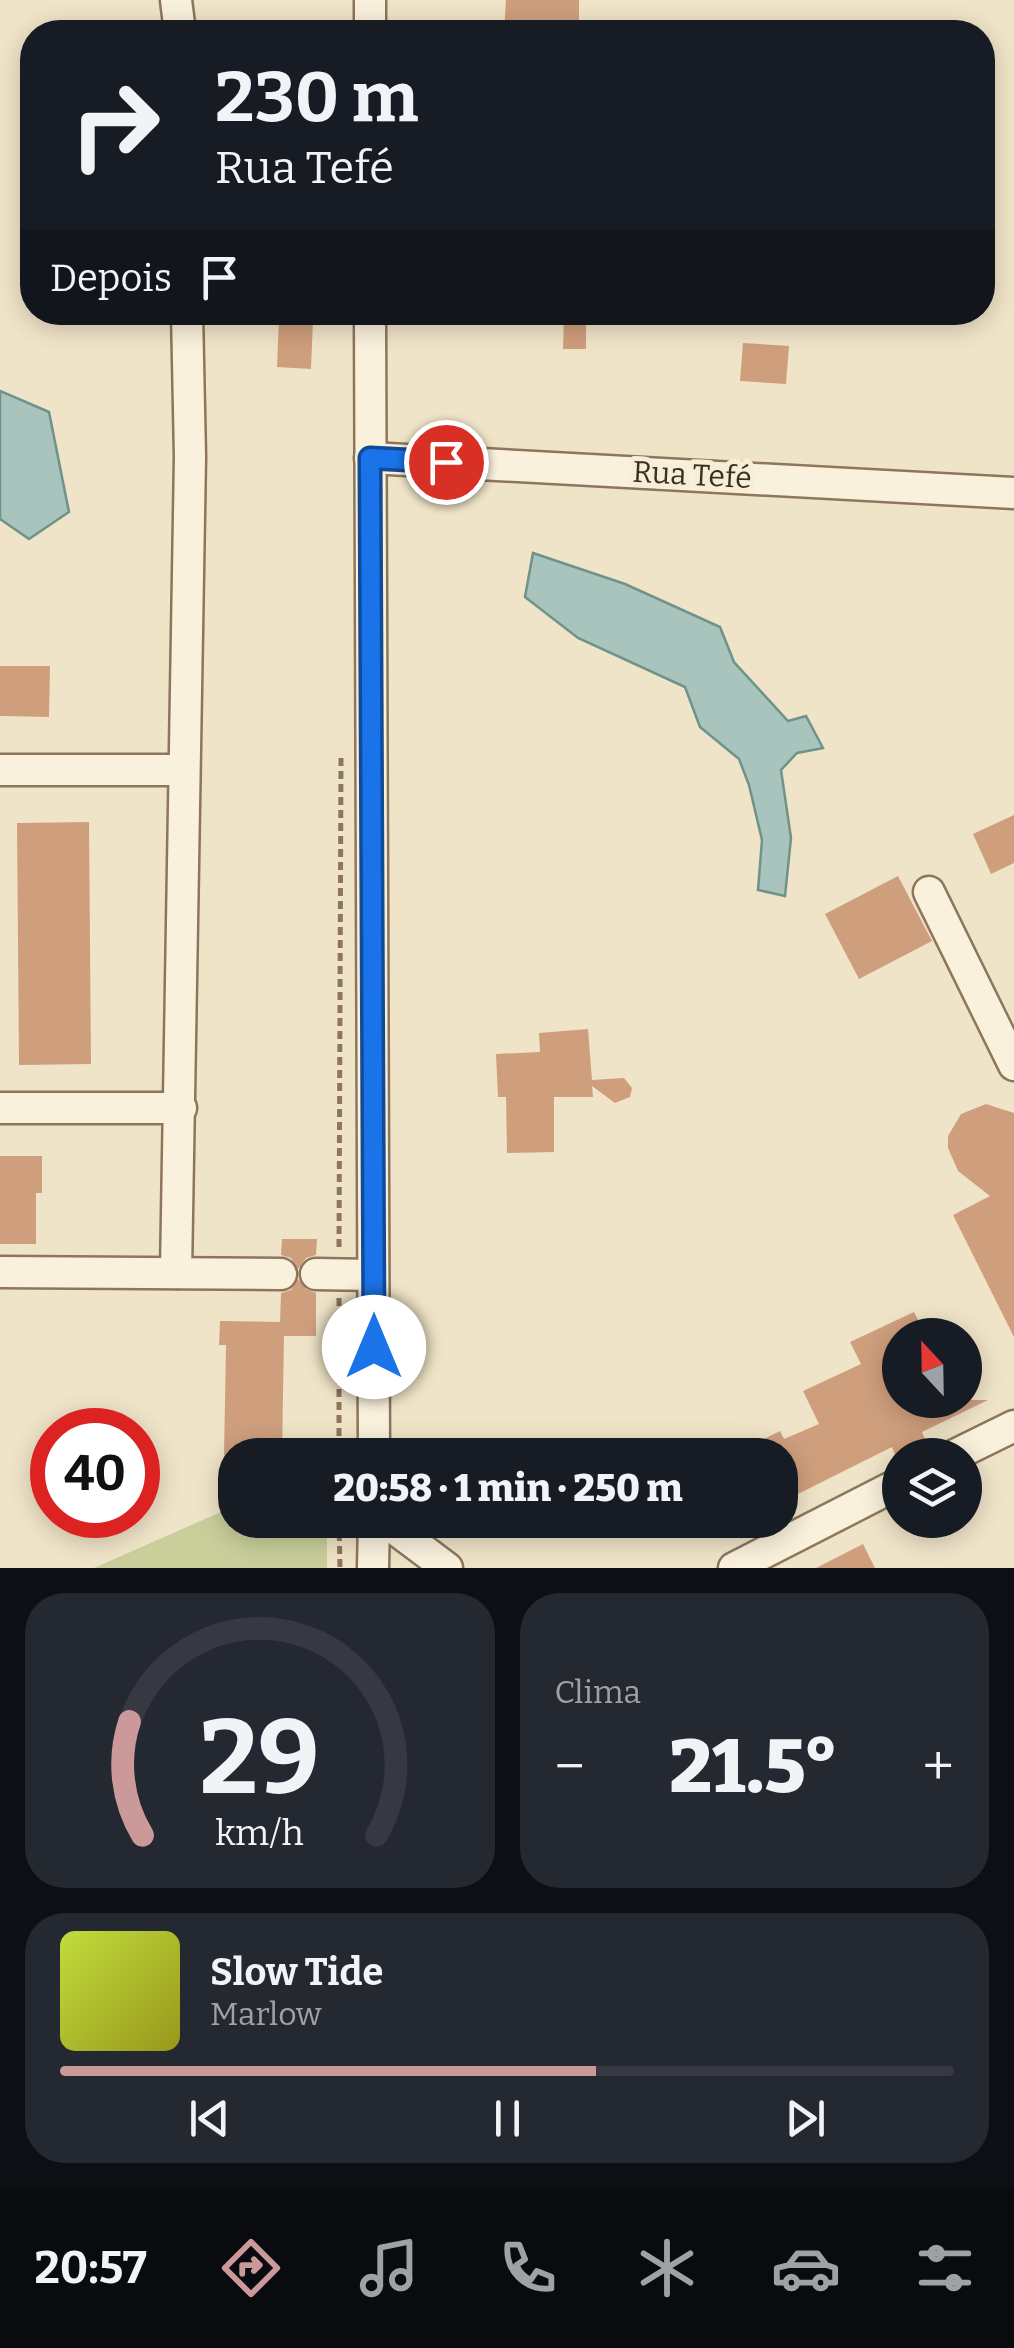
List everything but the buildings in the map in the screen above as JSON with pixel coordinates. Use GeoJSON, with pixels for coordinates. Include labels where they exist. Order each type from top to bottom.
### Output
{"type":"FeatureCollection","features":[{"type":"Feature","properties":{"kind":"street"},"geometry":{"type":"LineString","coordinates":[[176,1273],[190,457],[187,325]]}},
{"type":"Feature","properties":{"kind":"street"},"geometry":{"type":"LineString","coordinates":[[370,325],[374,1438]]}},
{"type":"Feature","properties":{"kind":"street","name":"Rua Tefé"},"geometry":{"type":"LineString","coordinates":[[370,458],[1014,493]]}},
{"type":"Feature","properties":{"kind":"street"},"geometry":{"type":"LineString","coordinates":[[0,770],[183,770]]}},
{"type":"Feature","properties":{"kind":"street"},"geometry":{"type":"LineString","coordinates":[[929,892],[1014,1065]]}},
{"type":"Feature","properties":{"kind":"street"},"geometry":{"type":"LineString","coordinates":[[0,1108],[181,1108]]}},
{"type":"Feature","properties":{"kind":"street"},"geometry":{"type":"LineString","coordinates":[[0,1272],[281,1274]]}},
{"type":"Feature","properties":{"kind":"street"},"geometry":{"type":"LineString","coordinates":[[328,1274],[373,1275]]}},
{"type":"Feature","properties":{"kind":"street"},"geometry":{"type":"LineString","coordinates":[[982,1442],[1014,1426]]}},
{"type":"Feature","properties":{"kind":"street"},"geometry":{"type":"LineString","coordinates":[[734,1568],[882,1491]]}},
{"type":"Feature","properties":{"kind":"street"},"geometry":{"type":"LineString","coordinates":[[373,1568],[374,1538]]}},
{"type":"Feature","properties":{"kind":"street"},"geometry":{"type":"LineString","coordinates":[[407,1538],[448,1568]]}},
{"type":"Feature","properties":{"kind":"path"},"geometry":{"type":"LineString","coordinates":[[338,1438],[328,1274],[342,746]]}},
{"type":"Feature","properties":{"kind":"path"},"geometry":{"type":"LineString","coordinates":[[340,1538],[340,1568]]}},
{"type":"Feature","properties":{"kind":"green space"},"geometry":{"type":"Polygon","coordinates":[[[218,1513],[218,1538],[327,1538],[327,1568],[94,1568],[218,1513]]]}},
{"type":"Feature","properties":{"kind":"water"},"geometry":{"type":"Polygon","coordinates":[[[0,391],[49,412],[69,512],[29,539],[0,519],[0,391]]]}},
{"type":"Feature","properties":{"kind":"water"},"geometry":{"type":"Polygon","coordinates":[[[533,553],[625,584],[720,627],[734,662],[788,721],[806,716],[823,748],[797,753],[781,770],[791,838],[785,896],[758,890],[762,840],[739,759],[700,727],[685,687],[578,638],[525,597],[533,553]]]}},
{"type":"Feature","properties":{"kind":"route"},"geometry":{"type":"LineString","coordinates":[[374,1347],[370,458],[446,462]]}}]}
